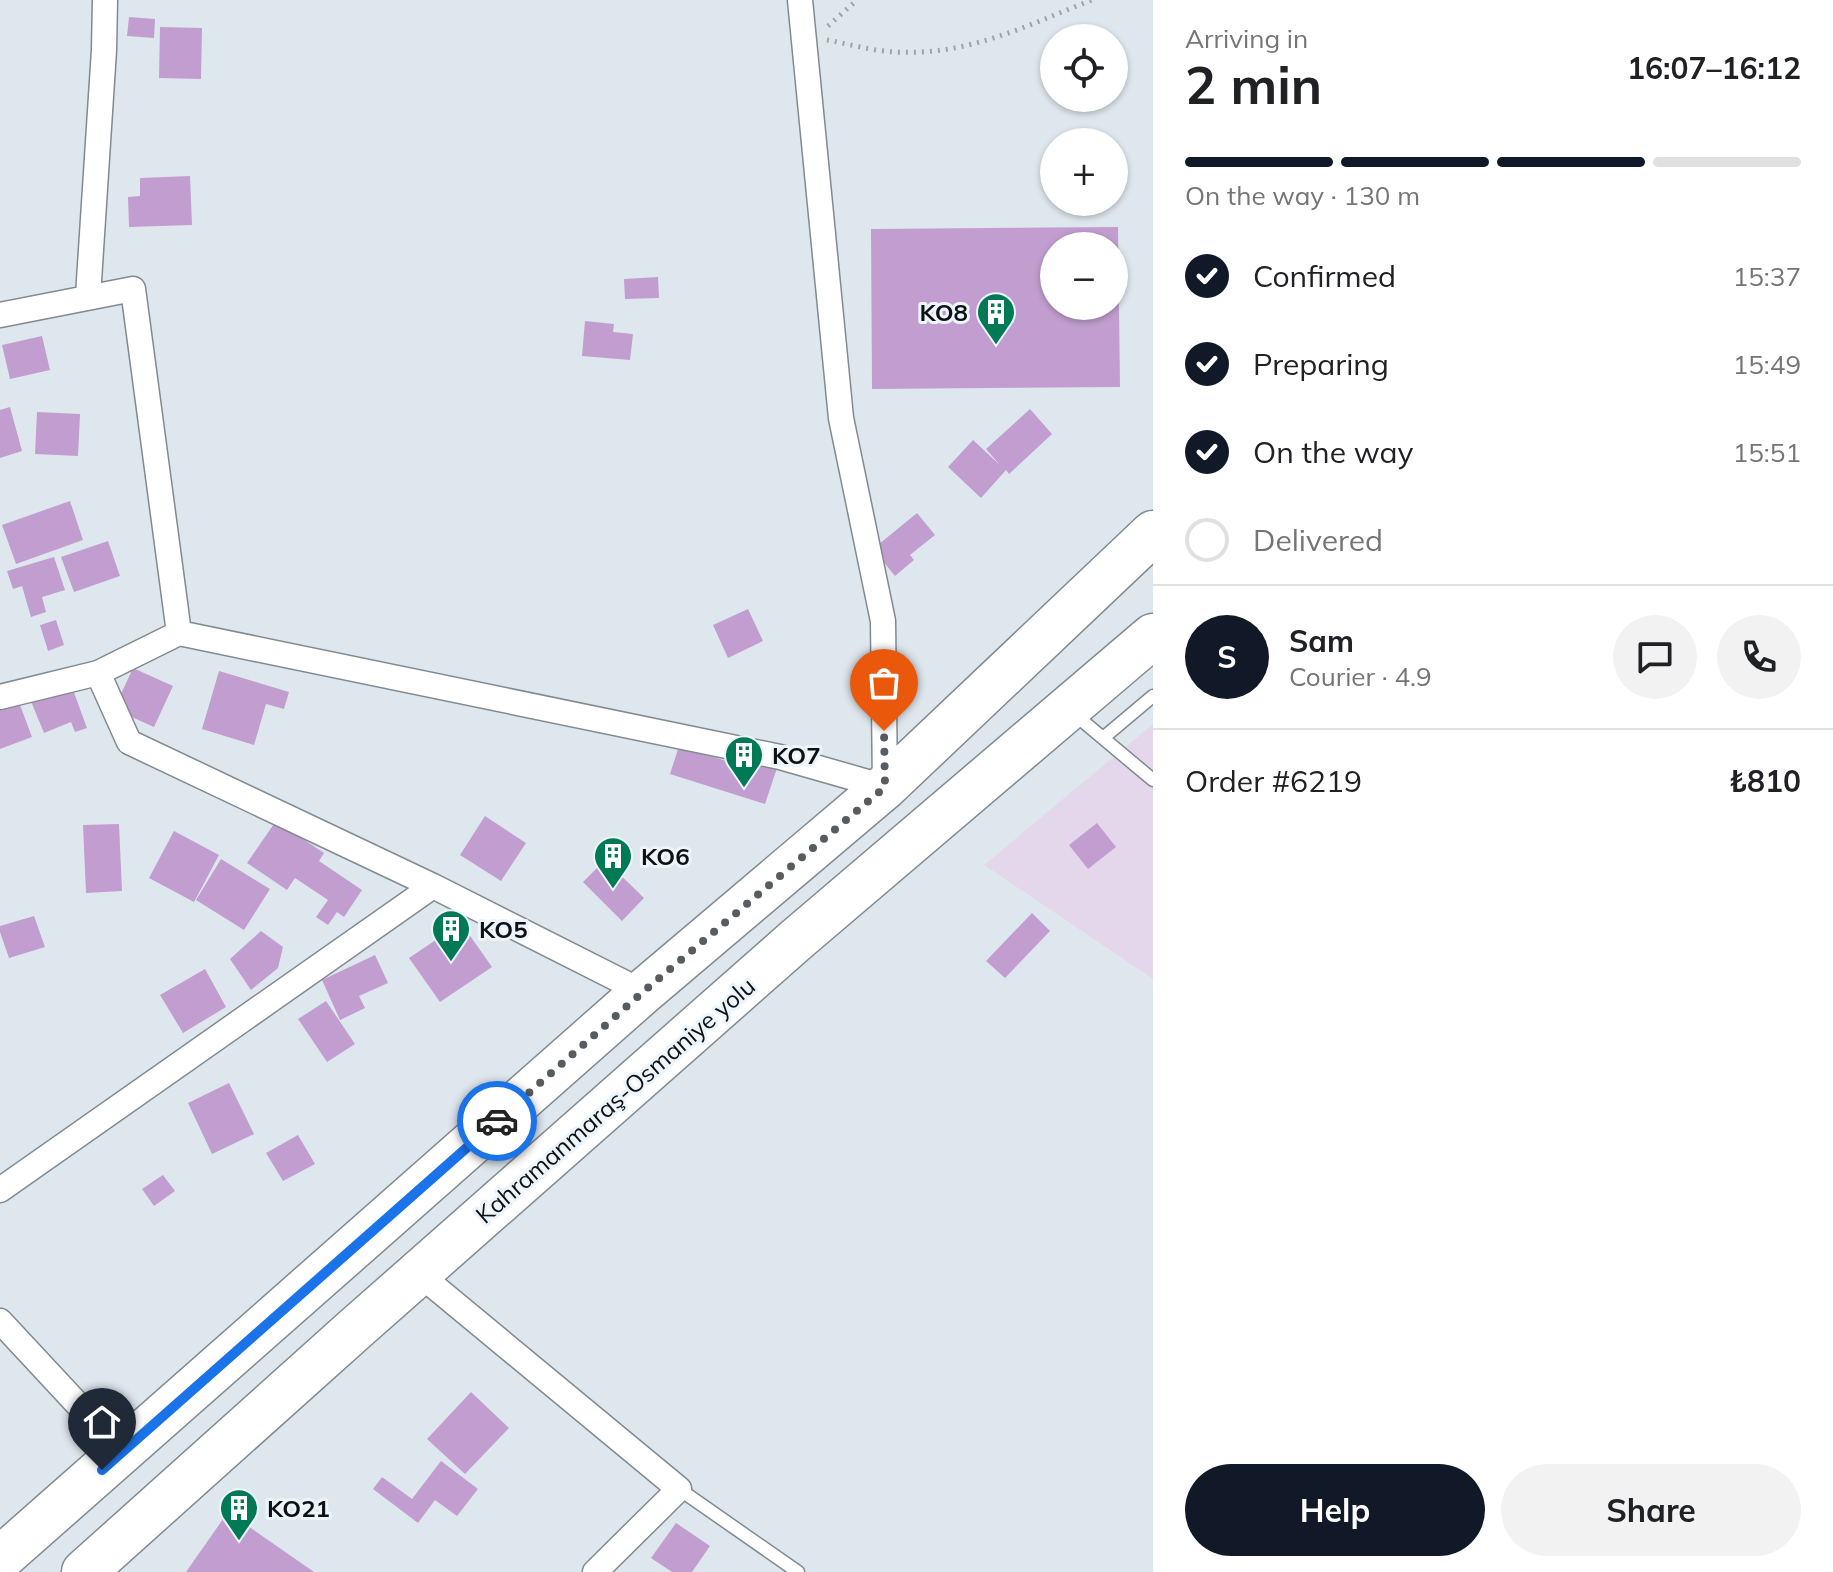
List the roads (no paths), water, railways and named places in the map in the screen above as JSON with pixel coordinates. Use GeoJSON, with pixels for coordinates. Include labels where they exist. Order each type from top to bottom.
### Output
{"type":"FeatureCollection","features":[{"type":"Feature","properties":{"kind":"highway"},"geometry":{"type":"LineString","coordinates":[[0,1559],[643,992],[885,787],[1153,533]]}},
{"type":"Feature","properties":{"kind":"highway","name":"Kahramanmaraş-Osmaniye yolu"},"geometry":{"type":"LineString","coordinates":[[84,1572],[796,940],[1153,636]]}},
{"type":"Feature","properties":{"kind":"street"},"geometry":{"type":"LineString","coordinates":[[88,296],[105,0]]}},
{"type":"Feature","properties":{"kind":"street"},"geometry":{"type":"LineString","coordinates":[[0,697],[98,673],[179,633],[780,757],[885,787],[883,621],[841,418],[809,39],[800,0]]}},
{"type":"Feature","properties":{"kind":"street"},"geometry":{"type":"LineString","coordinates":[[0,315],[133,289],[179,633]]}},
{"type":"Feature","properties":{"kind":"street"},"geometry":{"type":"LineString","coordinates":[[98,673],[129,742],[433,886],[643,992]]}},
{"type":"Feature","properties":{"kind":"street"},"geometry":{"type":"LineString","coordinates":[[0,1190],[433,886]]}},
{"type":"Feature","properties":{"kind":"street"},"geometry":{"type":"LineString","coordinates":[[418,1273],[679,1489],[595,1572]]}},
{"type":"Feature","properties":{"kind":"street"},"geometry":{"type":"LineString","coordinates":[[0,1321],[122,1452]]}},
{"type":"Feature","properties":{"kind":"lane"},"geometry":{"type":"LineString","coordinates":[[1103,738],[1153,696]]}},
{"type":"Feature","properties":{"kind":"lane"},"geometry":{"type":"LineString","coordinates":[[1067,708],[1153,780]]}},
{"type":"Feature","properties":{"kind":"lane"},"geometry":{"type":"LineString","coordinates":[[679,1489],[798,1572]]}},
{"type":"Feature","properties":{"kind":"place","name":"KO8"},"geometry":{"type":"Point","coordinates":[996,346]}},
{"type":"Feature","properties":{"kind":"place","name":"KO7"},"geometry":{"type":"Point","coordinates":[744,789]}},
{"type":"Feature","properties":{"kind":"place","name":"KO6"},"geometry":{"type":"Point","coordinates":[613,890]}},
{"type":"Feature","properties":{"kind":"place","name":"KO5"},"geometry":{"type":"Point","coordinates":[451,963]}},
{"type":"Feature","properties":{"kind":"place","name":"KO21"},"geometry":{"type":"Point","coordinates":[239,1542]}}]}
